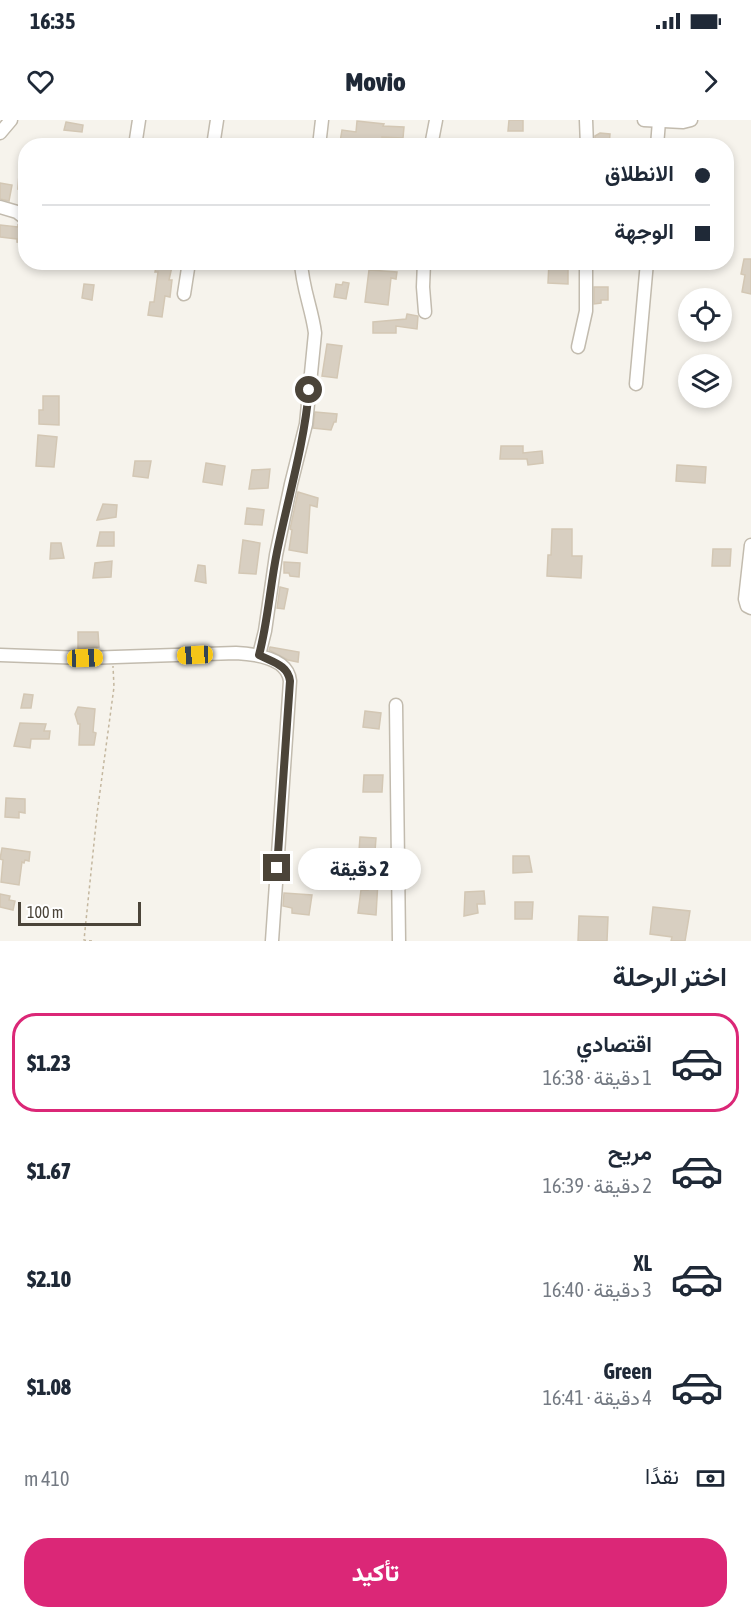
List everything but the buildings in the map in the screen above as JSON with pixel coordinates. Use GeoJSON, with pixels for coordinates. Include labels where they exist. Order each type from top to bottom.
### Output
{"type":"FeatureCollection","features":[{"type":"Feature","properties":{"kind":"street"},"geometry":{"type":"LineString","coordinates":[[0,133],[11,120]]}},
{"type":"Feature","properties":{"kind":"street"},"geometry":{"type":"LineString","coordinates":[[136,138],[139,120]]}},
{"type":"Feature","properties":{"kind":"street"},"geometry":{"type":"LineString","coordinates":[[214,138],[217,120]]}},
{"type":"Feature","properties":{"kind":"street"},"geometry":{"type":"LineString","coordinates":[[320,138],[322,120]]}},
{"type":"Feature","properties":{"kind":"street"},"geometry":{"type":"LineString","coordinates":[[433,138],[436,120]]}},
{"type":"Feature","properties":{"kind":"street"},"geometry":{"type":"LineString","coordinates":[[586,120],[587,138]]}},
{"type":"Feature","properties":{"kind":"street"},"geometry":{"type":"LineString","coordinates":[[644,120],[691,120]]}},
{"type":"Feature","properties":{"kind":"street"},"geometry":{"type":"LineString","coordinates":[[658,138],[659,121]]}},
{"type":"Feature","properties":{"kind":"street"},"geometry":{"type":"LineString","coordinates":[[0,207],[18,213]]}},
{"type":"Feature","properties":{"kind":"street"},"geometry":{"type":"LineString","coordinates":[[184,294],[188,270]]}},
{"type":"Feature","properties":{"kind":"street"},"geometry":{"type":"LineString","coordinates":[[259,655],[265,631],[276,555],[306,424],[315,333],[303,285],[302,270]]}},
{"type":"Feature","properties":{"kind":"street"},"geometry":{"type":"LineString","coordinates":[[424,270],[425,312]]}},
{"type":"Feature","properties":{"kind":"street"},"geometry":{"type":"LineString","coordinates":[[578,347],[586,311],[586,270]]}},
{"type":"Feature","properties":{"kind":"street"},"geometry":{"type":"LineString","coordinates":[[636,384],[646,270]]}},
{"type":"Feature","properties":{"kind":"street"},"geometry":{"type":"LineString","coordinates":[[751,545],[745,599],[747,606],[751,608]]}},
{"type":"Feature","properties":{"kind":"street"},"geometry":{"type":"LineString","coordinates":[[0,656],[112,658],[236,653],[259,655],[285,668],[290,681],[272,941]]}},
{"type":"Feature","properties":{"kind":"street"},"geometry":{"type":"LineString","coordinates":[[396,705],[399,941]]}},
{"type":"Feature","properties":{"kind":"path"},"geometry":{"type":"LineString","coordinates":[[92,941],[84,940],[97,814],[114,687],[112,658]]}},
{"type":"Feature","properties":{"kind":"route"},"geometry":{"type":"LineString","coordinates":[[277,868],[290,681],[285,668],[259,655],[265,631],[276,555],[303,440],[309,390]]}}]}
